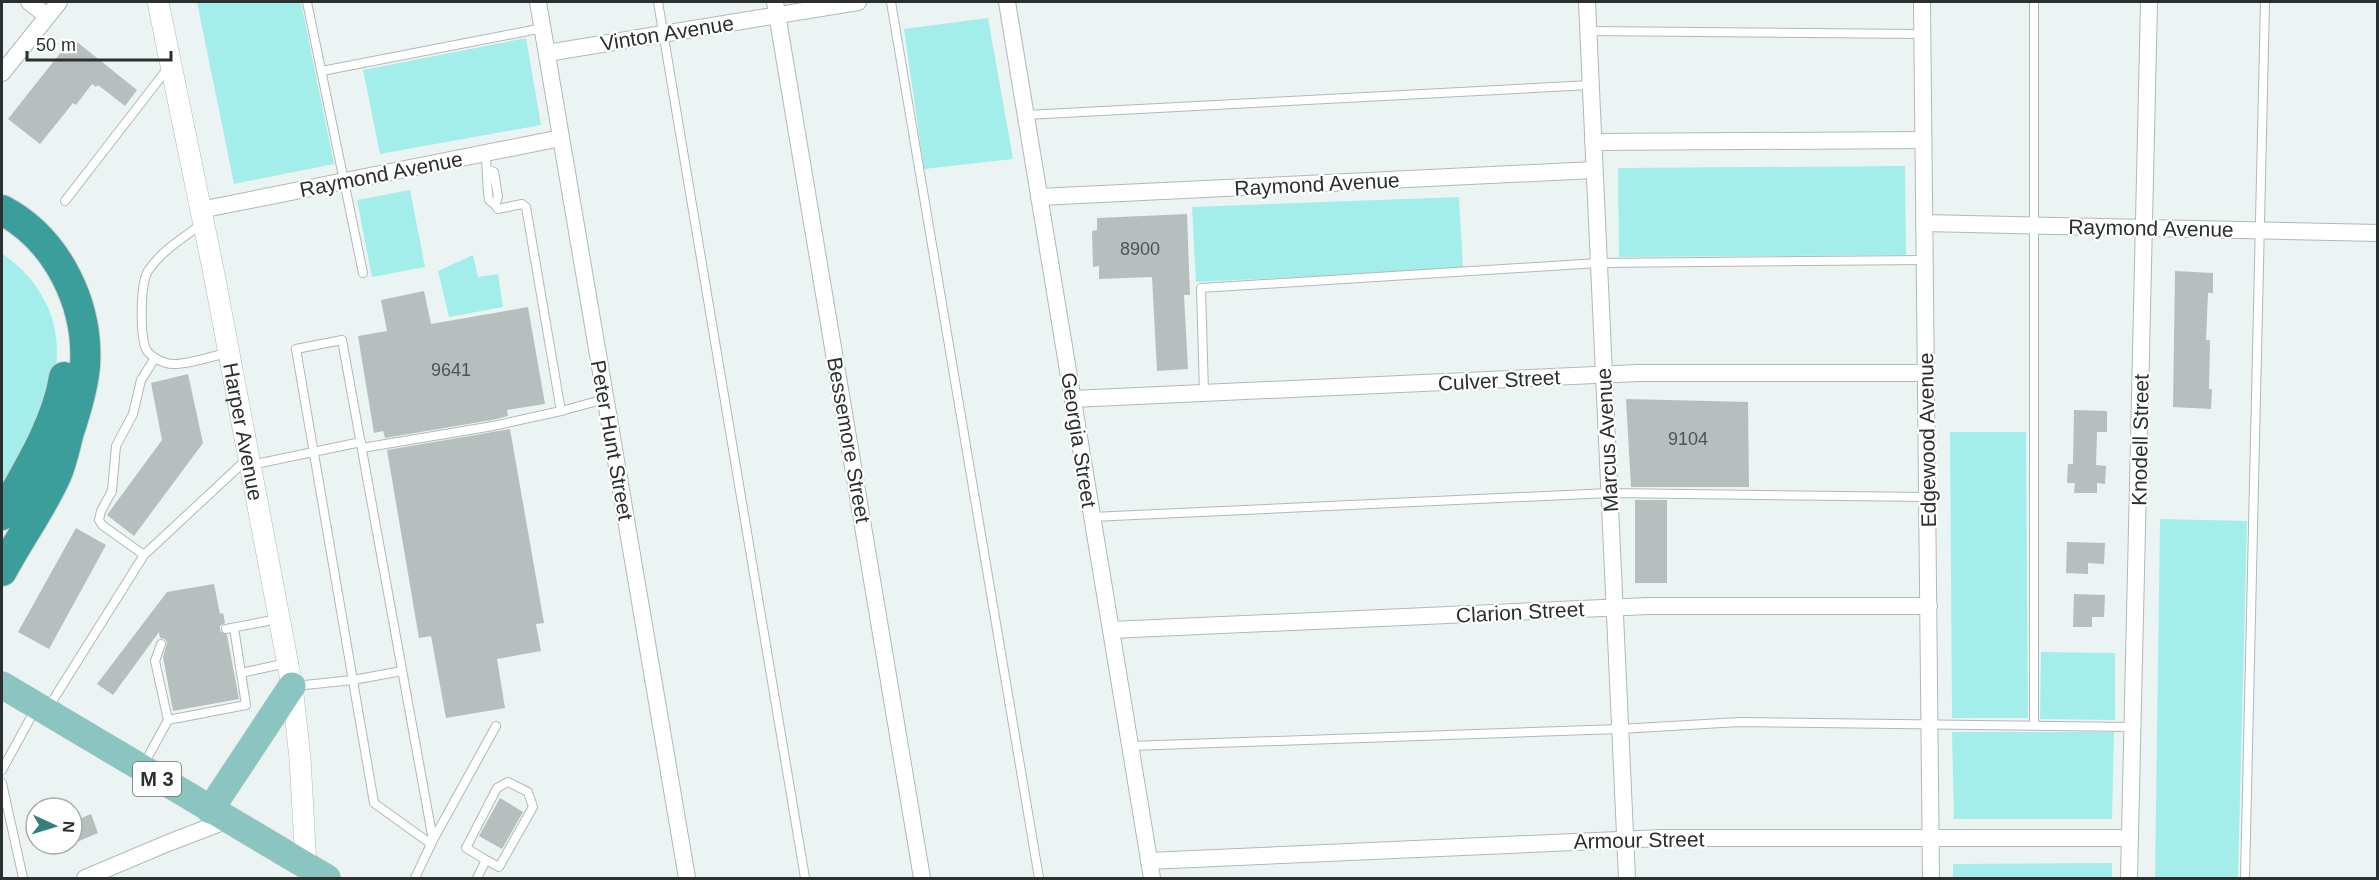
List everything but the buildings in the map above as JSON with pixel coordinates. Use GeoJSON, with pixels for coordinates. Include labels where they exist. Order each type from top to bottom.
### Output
{"type":"FeatureCollection","features":[{"type":"Feature","properties":{"kind":"highway"},"geometry":{"type":"LineString","coordinates":[[2,210],[29,228],[52,253],[69,280],[80,311],[85,336],[85,366],[81,394],[57,475],[2,571]]}},
{"type":"Feature","properties":{"kind":"highway"},"geometry":{"type":"LineString","coordinates":[[2,230],[20,244],[40,267],[56,297],[64,325],[66,361],[62,394],[32,462],[2,515]]}},
{"type":"Feature","properties":{"kind":"main road"},"geometry":{"type":"LineString","coordinates":[[219,815],[290,674]]}},
{"type":"Feature","properties":{"kind":"main road","name":"M 3"},"geometry":{"type":"LineString","coordinates":[[2,686],[317,872]]}},
{"type":"Feature","properties":{"kind":"street"},"geometry":{"type":"LineString","coordinates":[[29,2],[47,16]]}},
{"type":"Feature","properties":{"kind":"street"},"geometry":{"type":"LineString","coordinates":[[2,73],[59,2]]}},
{"type":"Feature","properties":{"kind":"street","name":"Harper Avenue"},"geometry":{"type":"LineString","coordinates":[[158,2],[229,353],[290,674],[317,872]]}},
{"type":"Feature","properties":{"kind":"street","name":"Peter Hunt Street"},"geometry":{"type":"LineString","coordinates":[[538,2],[687,879]]}},
{"type":"Feature","properties":{"kind":"street","name":"Vinton Avenue"},"geometry":{"type":"LineString","coordinates":[[547,53],[663,33],[776,8],[858,2]]}},
{"type":"Feature","properties":{"kind":"street","name":"Georgia Street"},"geometry":{"type":"LineString","coordinates":[[1007,2],[1152,879]]}},
{"type":"Feature","properties":{"kind":"street","name":"Marcus Avenue"},"geometry":{"type":"LineString","coordinates":[[1587,2],[1627,879]]}},
{"type":"Feature","properties":{"kind":"street","name":"Edgewood Avenue"},"geometry":{"type":"LineString","coordinates":[[1922,2],[1931,879]]}},
{"type":"Feature","properties":{"kind":"street","name":"Knodell Street"},"geometry":{"type":"LineString","coordinates":[[2129,879],[2149,2]]}},
{"type":"Feature","properties":{"kind":"street","name":"Bessemore Street"},"geometry":{"type":"LineString","coordinates":[[776,8],[922,879]]}},
{"type":"Feature","properties":{"kind":"street","name":"Raymond Avenue"},"geometry":{"type":"LineString","coordinates":[[202,216],[344,181],[486,161],[561,138]]}},
{"type":"Feature","properties":{"kind":"street"},"geometry":{"type":"LineString","coordinates":[[1593,142],[1923,140]]}},
{"type":"Feature","properties":{"kind":"street","name":"Raymond Avenue"},"geometry":{"type":"LineString","coordinates":[[1040,197],[1594,170]]}},
{"type":"Feature","properties":{"kind":"street","name":"Raymond Avenue"},"geometry":{"type":"LineString","coordinates":[[1924,223],[2378,233]]}},
{"type":"Feature","properties":{"kind":"street","name":"Culver Street"},"geometry":{"type":"LineString","coordinates":[[1073,399],[1603,375],[1926,373]]}},
{"type":"Feature","properties":{"kind":"street","name":"Clarion Street"},"geometry":{"type":"LineString","coordinates":[[1111,630],[1615,608],[1929,606]]}},
{"type":"Feature","properties":{"kind":"street"},"geometry":{"type":"LineString","coordinates":[[85,879],[168,843],[219,815]]}},
{"type":"Feature","properties":{"kind":"street","name":"Armour Street"},"geometry":{"type":"LineString","coordinates":[[1149,861],[1625,839],[2129,838]]}},
{"type":"Feature","properties":{"kind":"lane"},"geometry":{"type":"LineString","coordinates":[[307,2],[363,273]]}},
{"type":"Feature","properties":{"kind":"lane"},"geometry":{"type":"LineString","coordinates":[[658,2],[805,879]]}},
{"type":"Feature","properties":{"kind":"lane"},"geometry":{"type":"LineString","coordinates":[[891,2],[1039,879]]}},
{"type":"Feature","properties":{"kind":"lane"},"geometry":{"type":"LineString","coordinates":[[2034,2],[2034,725]]}},
{"type":"Feature","properties":{"kind":"lane"},"geometry":{"type":"LineString","coordinates":[[2245,879],[2265,2]]}},
{"type":"Feature","properties":{"kind":"lane"},"geometry":{"type":"LineString","coordinates":[[322,71],[543,28]]}},
{"type":"Feature","properties":{"kind":"lane"},"geometry":{"type":"LineString","coordinates":[[1588,31],[1922,34]]}},
{"type":"Feature","properties":{"kind":"lane"},"geometry":{"type":"LineString","coordinates":[[65,201],[171,65]]}},
{"type":"Feature","properties":{"kind":"lane"},"geometry":{"type":"LineString","coordinates":[[1026,116],[1590,85]]}},
{"type":"Feature","properties":{"kind":"lane"},"geometry":{"type":"LineString","coordinates":[[486,161],[484,175],[489,200],[498,209],[522,204],[526,207],[561,411]]}},
{"type":"Feature","properties":{"kind":"lane"},"geometry":{"type":"LineString","coordinates":[[202,216],[159,256],[146,274],[143,297],[143,333],[146,350],[155,358],[172,364],[229,353]]}},
{"type":"Feature","properties":{"kind":"lane"},"geometry":{"type":"LineString","coordinates":[[1204,393],[1201,288],[1598,263],[1924,260]]}},
{"type":"Feature","properties":{"kind":"lane"},"geometry":{"type":"LineString","coordinates":[[342,340],[432,842],[374,803],[296,349],[342,340]]}},
{"type":"Feature","properties":{"kind":"lane"},"geometry":{"type":"LineString","coordinates":[[144,555],[102,525],[99,520],[100,511],[109,498],[113,483],[116,446],[133,414],[141,380],[155,358]]}},
{"type":"Feature","properties":{"kind":"lane"},"geometry":{"type":"LineString","coordinates":[[2,770],[144,555],[250,461],[493,426],[605,399]]}},
{"type":"Feature","properties":{"kind":"lane"},"geometry":{"type":"LineString","coordinates":[[1092,517],[1609,494],[1928,497]]}},
{"type":"Feature","properties":{"kind":"lane"},"geometry":{"type":"LineString","coordinates":[[141,769],[168,720],[189,712],[219,706],[246,705],[230,629],[279,619]]}},
{"type":"Feature","properties":{"kind":"lane"},"geometry":{"type":"LineString","coordinates":[[161,644],[155,661],[168,720]]}},
{"type":"Feature","properties":{"kind":"lane"},"geometry":{"type":"LineString","coordinates":[[241,673],[290,674],[353,680],[402,671]]}},
{"type":"Feature","properties":{"kind":"lane"},"geometry":{"type":"LineString","coordinates":[[1130,746],[1620,729],[1738,722],[2132,727]]}},
{"type":"Feature","properties":{"kind":"lane"},"geometry":{"type":"LineString","coordinates":[[415,879],[432,842],[496,726]]}},
{"type":"Feature","properties":{"kind":"lane"},"geometry":{"type":"LineString","coordinates":[[508,782],[528,792],[533,807],[499,867],[486,860],[466,848],[497,788],[508,782]]}},
{"type":"Feature","properties":{"kind":"lane"},"geometry":{"type":"LineString","coordinates":[[2,783],[23,879]]}},
{"type":"Feature","properties":{"kind":"lane"},"geometry":{"type":"LineString","coordinates":[[477,879],[486,860]]}},
{"type":"Feature","properties":{"kind":"shaded area"},"geometry":{"type":"Polygon","coordinates":[[[197,2],[301,2],[334,164],[234,184],[197,2]]]}},
{"type":"Feature","properties":{"kind":"shaded area"},"geometry":{"type":"Polygon","coordinates":[[[988,18],[1013,159],[924,169],[904,29],[988,18]]]}},
{"type":"Feature","properties":{"kind":"shaded area"},"geometry":{"type":"Polygon","coordinates":[[[526,38],[541,125],[380,154],[363,70],[526,38]]]}},
{"type":"Feature","properties":{"kind":"shaded area"},"geometry":{"type":"Polygon","coordinates":[[[1905,166],[1906,255],[1619,257],[1618,168],[1905,166]]]}},
{"type":"Feature","properties":{"kind":"shaded area"},"geometry":{"type":"Polygon","coordinates":[[[410,190],[425,267],[372,277],[357,200],[410,190]]]}},
{"type":"Feature","properties":{"kind":"shaded area"},"geometry":{"type":"Polygon","coordinates":[[[1459,197],[1463,269],[1196,282],[1192,207],[1459,197]]]}},
{"type":"Feature","properties":{"kind":"shaded area"},"geometry":{"type":"Polygon","coordinates":[[[2,253],[23,271],[41,294],[52,318],[57,342],[56,364],[45,406],[2,485],[2,253]]]}},
{"type":"Feature","properties":{"kind":"shaded area"},"geometry":{"type":"Polygon","coordinates":[[[473,255],[478,277],[498,274],[503,307],[449,317],[438,271],[473,255]]]}},
{"type":"Feature","properties":{"kind":"shaded area"},"geometry":{"type":"Polygon","coordinates":[[[1950,432],[2026,432],[2028,718],[1952,718],[1950,432]]]}},
{"type":"Feature","properties":{"kind":"shaded area"},"geometry":{"type":"Polygon","coordinates":[[[2160,519],[2247,521],[2238,878],[2155,878],[2160,519]]]}},
{"type":"Feature","properties":{"kind":"shaded area"},"geometry":{"type":"Polygon","coordinates":[[[2041,652],[2115,653],[2115,720],[2040,719],[2041,652]]]}},
{"type":"Feature","properties":{"kind":"shaded area"},"geometry":{"type":"Polygon","coordinates":[[[1952,732],[2114,732],[2112,819],[1954,819],[1952,732]]]}},
{"type":"Feature","properties":{"kind":"shaded area"},"geometry":{"type":"Polygon","coordinates":[[[2112,863],[2112,878],[1953,878],[1953,864],[2112,863]]]}}]}
